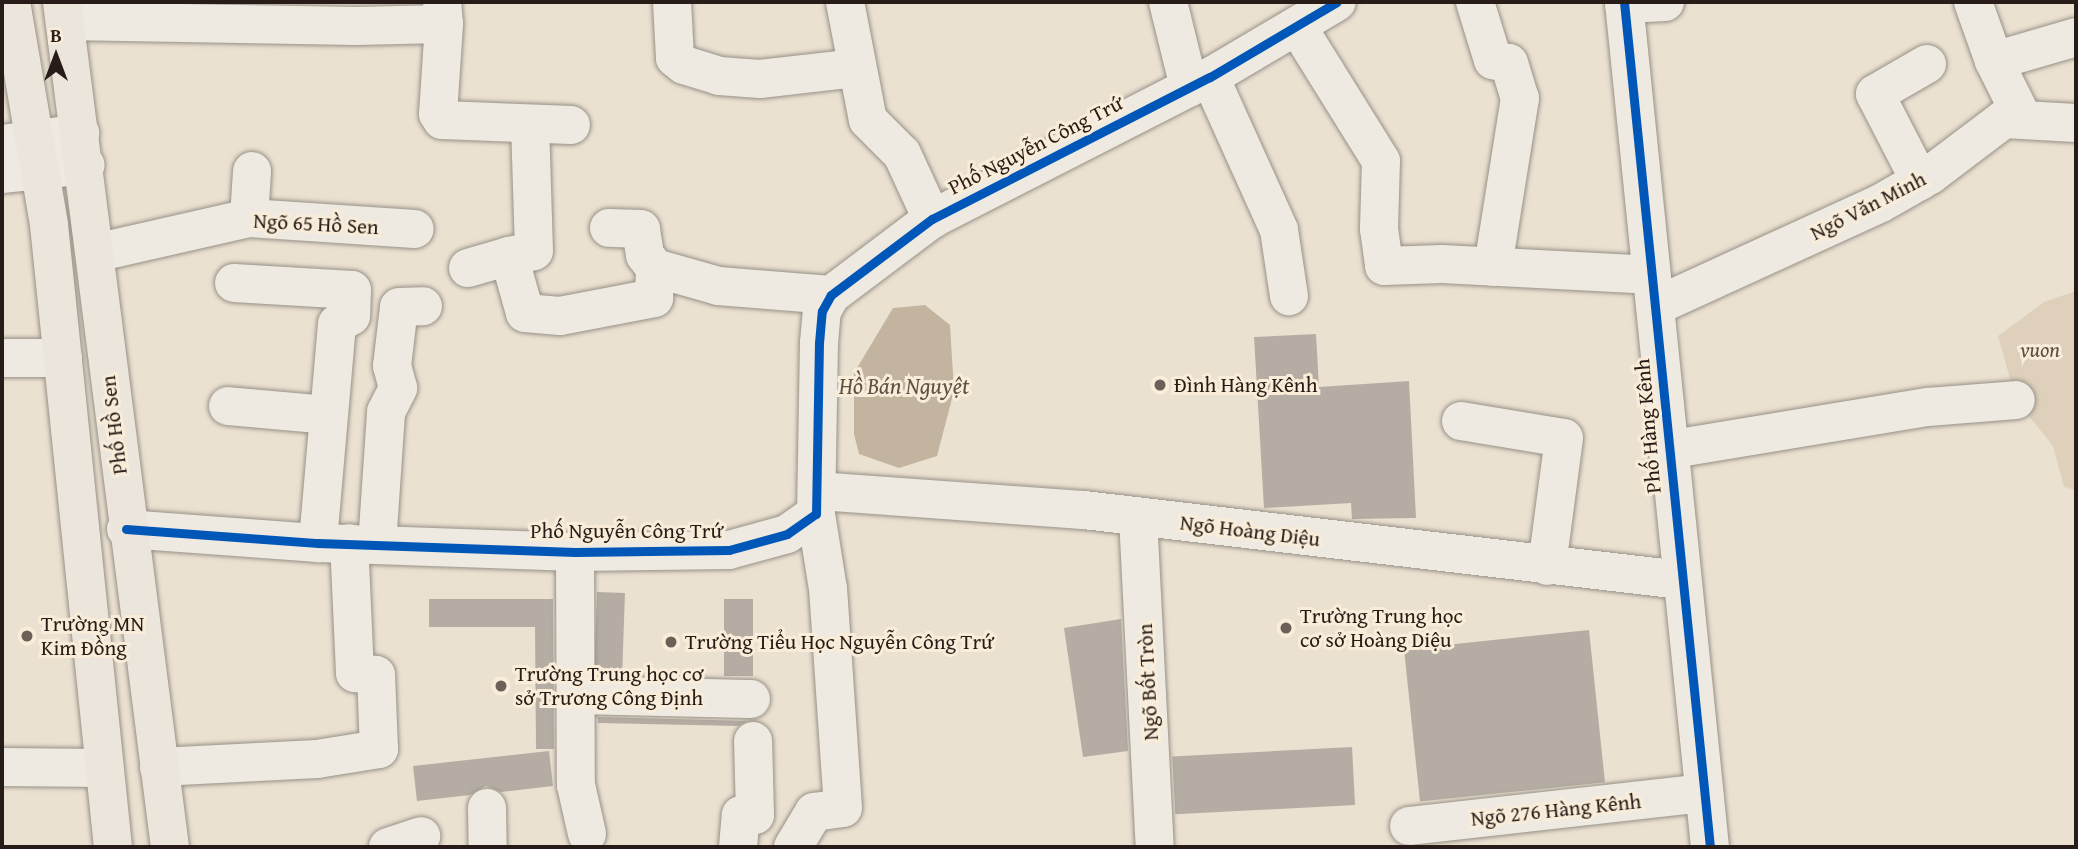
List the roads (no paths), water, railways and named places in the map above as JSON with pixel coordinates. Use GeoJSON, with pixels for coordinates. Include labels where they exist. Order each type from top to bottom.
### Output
{"type":"FeatureCollection","features":[{"type":"Feature","properties":{"kind":"main road","name":"Phố Hồ Sen"},"geometry":{"type":"LineString","coordinates":[[11,2],[26,152],[63,358],[113,847]]}},
{"type":"Feature","properties":{"kind":"main road","name":"Phố Hồ Sen"},"geometry":{"type":"LineString","coordinates":[[64,11],[83,149],[126,529],[170,847]]}},
{"type":"Feature","properties":{"kind":"street"},"geometry":{"type":"LineString","coordinates":[[671,2],[675,58],[684,65],[719,76],[760,79],[857,68]]}},
{"type":"Feature","properties":{"kind":"street"},"geometry":{"type":"LineString","coordinates":[[845,2],[868,120],[902,154],[932,219]]}},
{"type":"Feature","properties":{"kind":"street"},"geometry":{"type":"LineString","coordinates":[[1168,2],[1199,82],[1279,230],[1289,296]]}},
{"type":"Feature","properties":{"kind":"street","name":"Phố Nguyễn Công Trứ"},"geometry":{"type":"LineString","coordinates":[[831,295],[932,219],[1199,82],[1336,2]]}},
{"type":"Feature","properties":{"kind":"street"},"geometry":{"type":"LineString","coordinates":[[1475,2],[1493,60],[1509,63],[1520,98],[1493,267]]}},
{"type":"Feature","properties":{"kind":"street"},"geometry":{"type":"LineString","coordinates":[[1624,3],[1665,2]]}},
{"type":"Feature","properties":{"kind":"street"},"geometry":{"type":"LineString","coordinates":[[1973,2],[1994,61],[2023,120]]}},
{"type":"Feature","properties":{"kind":"street","name":"Phố Hàng Kênh"},"geometry":{"type":"LineString","coordinates":[[1624,3],[1667,450],[1710,847]]}},
{"type":"Feature","properties":{"kind":"street"},"geometry":{"type":"LineString","coordinates":[[64,11],[356,26],[443,13],[438,114],[442,120],[571,125]]}},
{"type":"Feature","properties":{"kind":"street"},"geometry":{"type":"LineString","coordinates":[[1297,26],[1381,160],[1379,229],[1384,266],[1493,267],[1652,291]]}},
{"type":"Feature","properties":{"kind":"street"},"geometry":{"type":"LineString","coordinates":[[1994,61],[2076,37]]}},
{"type":"Feature","properties":{"kind":"street"},"geometry":{"type":"LineString","coordinates":[[1920,181],[1875,94],[1927,64]]}},
{"type":"Feature","properties":{"kind":"street","name":"Ngõ Văn Minh"},"geometry":{"type":"LineString","coordinates":[[1652,291],[1920,181],[2004,119],[2076,122]]}},
{"type":"Feature","properties":{"kind":"street"},"geometry":{"type":"LineString","coordinates":[[468,268],[534,251],[530,124]]}},
{"type":"Feature","properties":{"kind":"street"},"geometry":{"type":"LineString","coordinates":[[2,174],[26,152],[83,149]]}},
{"type":"Feature","properties":{"kind":"street"},"geometry":{"type":"LineString","coordinates":[[249,218],[252,171]]}},
{"type":"Feature","properties":{"kind":"street","name":"Ngõ 65 Hồ Sen"},"geometry":{"type":"LineString","coordinates":[[94,253],[249,218],[415,229]]}},
{"type":"Feature","properties":{"kind":"street"},"geometry":{"type":"LineString","coordinates":[[608,228],[641,229],[645,255],[655,268],[718,286],[831,295],[822,311],[819,343],[817,503],[828,589],[843,808],[814,812],[793,847]]}},
{"type":"Feature","properties":{"kind":"street"},"geometry":{"type":"LineString","coordinates":[[509,256],[525,313],[560,316],[654,298],[655,268]]}},
{"type":"Feature","properties":{"kind":"street"},"geometry":{"type":"LineString","coordinates":[[159,767],[317,759],[379,749],[376,675],[355,673],[348,544],[328,415],[337,324],[351,316],[352,290],[234,283]]}},
{"type":"Feature","properties":{"kind":"street"},"geometry":{"type":"LineString","coordinates":[[348,544],[386,412],[398,388],[391,366],[399,307],[423,306]]}},
{"type":"Feature","properties":{"kind":"street"},"geometry":{"type":"LineString","coordinates":[[2,358],[63,358]]}},
{"type":"Feature","properties":{"kind":"street"},"geometry":{"type":"LineString","coordinates":[[1667,450],[1928,407],[2016,400]]}},
{"type":"Feature","properties":{"kind":"street"},"geometry":{"type":"LineString","coordinates":[[228,406],[328,415]]}},
{"type":"Feature","properties":{"kind":"street"},"geometry":{"type":"LineString","coordinates":[[1461,421],[1564,438],[1547,566]]}},
{"type":"Feature","properties":{"kind":"street","name":"Phố Nguyễn Công Trứ"},"geometry":{"type":"LineString","coordinates":[[126,529],[348,544],[575,552],[729,550],[787,534],[817,503]]}},
{"type":"Feature","properties":{"kind":"street","name":"Ngõ Hoàng Diệu"},"geometry":{"type":"LineString","coordinates":[[817,503],[1138,517],[1681,580]]}},
{"type":"Feature","properties":{"kind":"street","name":"Ngõ Bốt Tròn"},"geometry":{"type":"LineString","coordinates":[[1138,517],[1155,847]]}},
{"type":"Feature","properties":{"kind":"street"},"geometry":{"type":"LineString","coordinates":[[575,552],[576,785],[587,834]]}},
{"type":"Feature","properties":{"kind":"street"},"geometry":{"type":"LineString","coordinates":[[576,695],[751,699]]}},
{"type":"Feature","properties":{"kind":"street"},"geometry":{"type":"LineString","coordinates":[[738,847],[741,815],[755,815],[753,741]]}},
{"type":"Feature","properties":{"kind":"street"},"geometry":{"type":"LineString","coordinates":[[2,767],[103,768]]}},
{"type":"Feature","properties":{"kind":"street","name":"Ngõ 276 Hàng Kênh"},"geometry":{"type":"LineString","coordinates":[[1409,826],[1704,793]]}},
{"type":"Feature","properties":{"kind":"street"},"geometry":{"type":"LineString","coordinates":[[487,808],[488,847]]}},
{"type":"Feature","properties":{"kind":"water","name":"Hồ Bán Nguyệt"},"geometry":{"type":"Polygon","coordinates":[[[925,305],[950,325],[954,391],[937,456],[899,468],[859,454],[854,434],[854,373],[893,308],[925,305]]]}},
{"type":"Feature","properties":{"kind":"place","name":"Đình Hàng Kênh"},"geometry":{"type":"Point","coordinates":[1160,385]}},
{"type":"Feature","properties":{"kind":"place","name":"Trường Trung học cơ sở Hoàng Diệu"},"geometry":{"type":"Point","coordinates":[1286,628]}},
{"type":"Feature","properties":{"kind":"place","name":"Trường MN Kim Đồng"},"geometry":{"type":"Point","coordinates":[27,636]}},
{"type":"Feature","properties":{"kind":"place","name":"Trường Tiểu Học Nguyễn Công Trứ"},"geometry":{"type":"Point","coordinates":[671,642]}},
{"type":"Feature","properties":{"kind":"place","name":"Trường Trung học cơ sở Trương Công Định"},"geometry":{"type":"Point","coordinates":[501,686]}},
{"type":"Feature","properties":{"kind":"park label","name":"vuon"},"geometry":{"type":"Point","coordinates":[2040,350]}}]}
